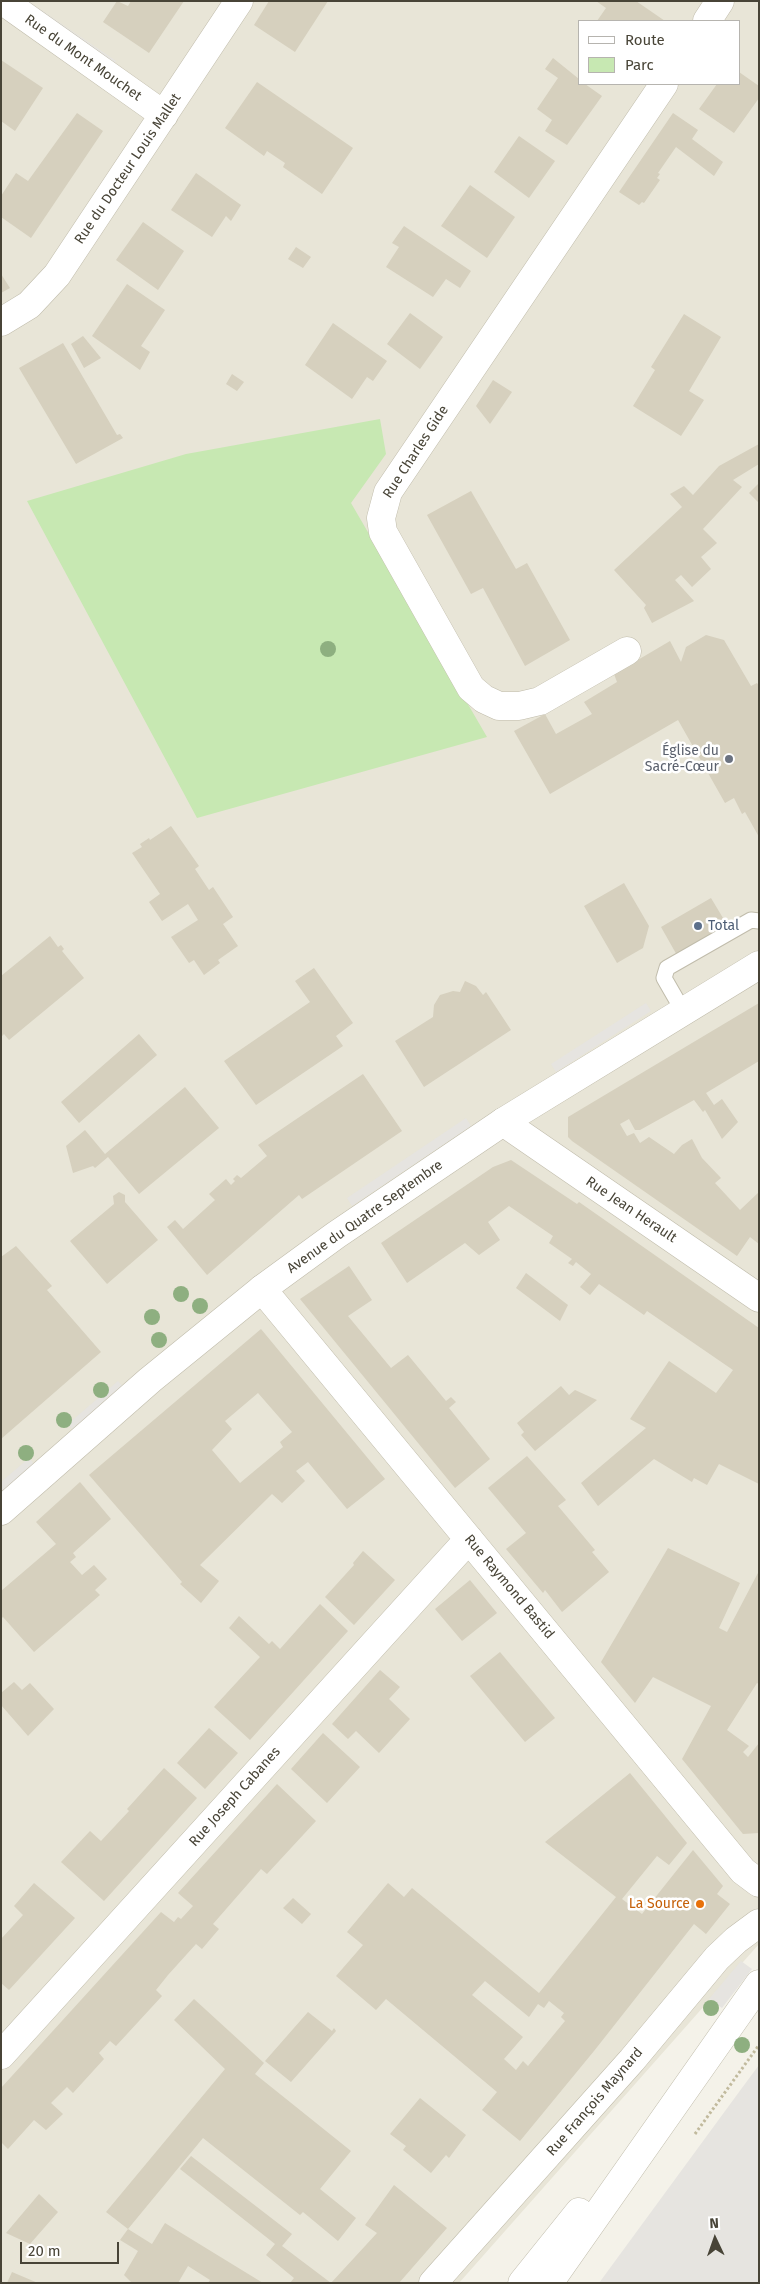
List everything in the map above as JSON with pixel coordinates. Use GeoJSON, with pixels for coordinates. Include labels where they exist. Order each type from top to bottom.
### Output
{"type":"FeatureCollection","features":[{"type":"Feature","properties":{"kind":"street","name":"Rue du Mont Mouchet"},"geometry":{"type":"LineString","coordinates":[[2,1],[164,115]]}},
{"type":"Feature","properties":{"kind":"street","name":"Rue du Docteur Louis Mallet"},"geometry":{"type":"LineString","coordinates":[[1,322],[29,306],[57,275],[239,1]]}},
{"type":"Feature","properties":{"kind":"street"},"geometry":{"type":"LineString","coordinates":[[708,20],[720,1]]}},
{"type":"Feature","properties":{"kind":"street","name":"Rue Charles Gide"},"geometry":{"type":"LineString","coordinates":[[627,651],[540,701],[500,706],[484,699],[471,688],[383,532],[381,518],[388,492],[663,85]]}},
{"type":"Feature","properties":{"kind":"street","name":"Avenue du Quatre Septembre"},"geometry":{"type":"LineString","coordinates":[[1,1511],[150,1380],[262,1289],[336,1235],[503,1122],[759,965]]}},
{"type":"Feature","properties":{"kind":"street","name":"Rue Jean Herault"},"geometry":{"type":"LineString","coordinates":[[503,1122],[759,1298]]}},
{"type":"Feature","properties":{"kind":"street","name":"Rue Raymond Bastid"},"geometry":{"type":"LineString","coordinates":[[262,1289],[744,1871],[759,1883]]}},
{"type":"Feature","properties":{"kind":"street","name":"Rue Joseph Cabanes"},"geometry":{"type":"LineString","coordinates":[[1,2055],[469,1539]]}},
{"type":"Feature","properties":{"kind":"street","name":"Rue François Maynard"},"geometry":{"type":"LineString","coordinates":[[433,2283],[632,2060],[716,1958],[736,1940],[759,1924]]}},
{"type":"Feature","properties":{"kind":"street"},"geometry":{"type":"LineString","coordinates":[[549,2283],[702,2062],[759,1984]]}},
{"type":"Feature","properties":{"kind":"street"},"geometry":{"type":"LineString","coordinates":[[522,2283],[702,2062]]}},
{"type":"Feature","properties":{"kind":"lane"},"geometry":{"type":"LineString","coordinates":[[683,1011],[664,978],[667,968],[751,920],[759,921]]}},
{"type":"Feature","properties":{"kind":"shaded area"},"geometry":{"type":"Polygon","coordinates":[[[1,1],[759,1],[759,1944],[459,2283],[1,2283],[1,1]]]}},
{"type":"Feature","properties":{"kind":"shaded area"},"geometry":{"type":"Polygon","coordinates":[[[13,1],[28,1],[116,61],[111,68],[13,1]]]}},
{"type":"Feature","properties":{"kind":"shaded area"},"geometry":{"type":"Polygon","coordinates":[[[646,1003],[651,1011],[556,1072],[551,1064],[646,1003]]]}},
{"type":"Feature","properties":{"kind":"shaded area"},"geometry":{"type":"Polygon","coordinates":[[[466,1118],[471,1126],[352,1206],[347,1198],[466,1118]]]}},
{"type":"Feature","properties":{"kind":"shaded area"},"geometry":{"type":"Polygon","coordinates":[[[118,1381],[124,1388],[74,1431],[68,1424],[118,1381]]]}},
{"type":"Feature","properties":{"kind":"shaded area"},"geometry":{"type":"Polygon","coordinates":[[[29,1458],[35,1465],[1,1494],[1,1482],[29,1458]]]}},
{"type":"Feature","properties":{"kind":"shaded area"},"geometry":{"type":"Polygon","coordinates":[[[741,1961],[752,1969],[722,2008],[709,1999],[741,1961]]]}},
{"type":"Feature","properties":{"kind":"shaded area"},"geometry":{"type":"Polygon","coordinates":[[[759,2065],[759,2283],[599,2283],[739,2092],[759,2065]]]}},
{"type":"Feature","properties":{"kind":"green space"},"geometry":{"type":"Polygon","coordinates":[[[380,419],[386,454],[351,503],[487,737],[197,818],[27,501],[186,454],[380,419]]]}},
{"type":"Feature","properties":{"kind":"building"},"geometry":{"type":"Polygon","coordinates":[[[117,1],[128,6],[131,1],[184,1],[149,53],[103,22],[117,1]]]}},
{"type":"Feature","properties":{"kind":"building"},"geometry":{"type":"Polygon","coordinates":[[[269,1],[328,1],[295,52],[254,25],[269,1]]]}},
{"type":"Feature","properties":{"kind":"building"},"geometry":{"type":"Polygon","coordinates":[[[596,1],[636,1],[664,20],[598,20],[606,8],[596,1]]]}},
{"type":"Feature","properties":{"kind":"building"},"geometry":{"type":"Polygon","coordinates":[[[553,58],[578,78],[578,85],[586,85],[602,96],[567,145],[545,131],[552,120],[537,109],[558,78],[545,69],[553,58]]]}},
{"type":"Feature","properties":{"kind":"building"},"geometry":{"type":"Polygon","coordinates":[[[1,60],[43,88],[15,131],[1,121],[1,60]]]}},
{"type":"Feature","properties":{"kind":"building"},"geometry":{"type":"Polygon","coordinates":[[[740,73],[759,86],[759,98],[734,133],[699,109],[716,85],[740,85],[740,73]]]}},
{"type":"Feature","properties":{"kind":"building"},"geometry":{"type":"Polygon","coordinates":[[[257,82],[353,148],[322,194],[283,167],[285,163],[267,151],[264,156],[225,128],[257,82]]]}},
{"type":"Feature","properties":{"kind":"building"},"geometry":{"type":"Polygon","coordinates":[[[77,113],[103,131],[31,238],[1,217],[1,196],[16,173],[28,181],[77,113]]]}},
{"type":"Feature","properties":{"kind":"building"},"geometry":{"type":"Polygon","coordinates":[[[673,113],[698,130],[692,139],[723,162],[714,176],[676,147],[658,173],[660,174],[657,178],[660,180],[644,203],[642,202],[639,205],[619,192],[673,113]]]}},
{"type":"Feature","properties":{"kind":"building"},"geometry":{"type":"Polygon","coordinates":[[[519,136],[555,161],[529,198],[494,172],[519,136]]]}},
{"type":"Feature","properties":{"kind":"building"},"geometry":{"type":"Polygon","coordinates":[[[196,173],[241,205],[231,221],[226,216],[212,237],[171,210],[196,173]]]}},
{"type":"Feature","properties":{"kind":"building"},"geometry":{"type":"Polygon","coordinates":[[[470,185],[515,217],[487,258],[441,226],[470,185]]]}},
{"type":"Feature","properties":{"kind":"building"},"geometry":{"type":"Polygon","coordinates":[[[143,222],[184,251],[158,290],[116,260],[143,222]]]}},
{"type":"Feature","properties":{"kind":"building"},"geometry":{"type":"Polygon","coordinates":[[[404,226],[471,271],[460,288],[446,279],[433,297],[386,267],[399,247],[392,243],[404,226]]]}},
{"type":"Feature","properties":{"kind":"building"},"geometry":{"type":"Polygon","coordinates":[[[296,247],[311,257],[303,268],[288,259],[296,247]]]}},
{"type":"Feature","properties":{"kind":"building"},"geometry":{"type":"Polygon","coordinates":[[[1,274],[10,288],[1,293],[1,274]]]}},
{"type":"Feature","properties":{"kind":"building"},"geometry":{"type":"Polygon","coordinates":[[[127,284],[165,310],[141,346],[150,352],[140,370],[92,336],[127,284]]]}},
{"type":"Feature","properties":{"kind":"building"},"geometry":{"type":"Polygon","coordinates":[[[410,313],[443,337],[420,369],[387,344],[410,313]]]}},
{"type":"Feature","properties":{"kind":"building"},"geometry":{"type":"Polygon","coordinates":[[[684,314],[721,337],[689,391],[704,400],[681,436],[633,406],[655,370],[651,367],[684,314]]]}},
{"type":"Feature","properties":{"kind":"building"},"geometry":{"type":"Polygon","coordinates":[[[333,323],[387,361],[373,381],[367,377],[352,399],[305,365],[333,323]]]}},
{"type":"Feature","properties":{"kind":"building"},"geometry":{"type":"Polygon","coordinates":[[[83,336],[101,358],[84,368],[71,344],[83,336]]]}},
{"type":"Feature","properties":{"kind":"building"},"geometry":{"type":"Polygon","coordinates":[[[63,343],[117,435],[120,434],[123,438],[76,464],[19,368],[63,343]]]}},
{"type":"Feature","properties":{"kind":"building"},"geometry":{"type":"Polygon","coordinates":[[[232,374],[244,382],[237,391],[226,384],[232,374]]]}},
{"type":"Feature","properties":{"kind":"building"},"geometry":{"type":"Polygon","coordinates":[[[493,380],[512,392],[490,424],[476,406],[493,380]]]}},
{"type":"Feature","properties":{"kind":"building"},"geometry":{"type":"Polygon","coordinates":[[[759,444],[759,464],[733,480],[742,487],[703,529],[717,543],[701,557],[711,569],[692,587],[681,575],[675,580],[694,601],[652,623],[644,608],[646,605],[614,570],[682,507],[670,494],[684,486],[693,495],[719,466],[759,444]]]}},
{"type":"Feature","properties":{"kind":"building"},"geometry":{"type":"Polygon","coordinates":[[[759,483],[759,503],[749,493],[759,483]]]}},
{"type":"Feature","properties":{"kind":"building"},"geometry":{"type":"Polygon","coordinates":[[[471,491],[516,569],[527,563],[570,640],[525,666],[483,588],[471,594],[427,515],[471,491]]]}},
{"type":"Feature","properties":{"kind":"building"},"geometry":{"type":"Polygon","coordinates":[[[706,635],[724,640],[751,686],[757,683],[759,686],[759,837],[745,812],[742,814],[734,798],[725,803],[678,720],[550,794],[514,731],[545,714],[556,734],[592,714],[584,702],[617,682],[614,674],[670,641],[681,662],[686,647],[706,635]]]}},
{"type":"Feature","properties":{"kind":"building"},"geometry":{"type":"Polygon","coordinates":[[[171,826],[199,866],[195,869],[209,890],[213,887],[233,917],[223,924],[238,946],[218,960],[220,963],[204,975],[194,960],[189,963],[171,937],[198,920],[188,904],[162,921],[149,902],[160,894],[132,853],[142,847],[140,844],[149,838],[150,840],[171,826]]]}},
{"type":"Feature","properties":{"kind":"building"},"geometry":{"type":"Polygon","coordinates":[[[624,883],[649,926],[643,948],[617,963],[584,906],[624,883]]]}},
{"type":"Feature","properties":{"kind":"building"},"geometry":{"type":"Polygon","coordinates":[[[711,898],[729,928],[678,957],[661,927],[711,898]]]}},
{"type":"Feature","properties":{"kind":"building"},"geometry":{"type":"Polygon","coordinates":[[[50,936],[58,947],[61,945],[64,949],[62,951],[84,978],[9,1040],[4,1034],[1,1037],[1,976],[50,936]]]}},
{"type":"Feature","properties":{"kind":"building"},"geometry":{"type":"Polygon","coordinates":[[[314,968],[353,1023],[336,1036],[343,1046],[256,1105],[224,1061],[310,1002],[295,981],[314,968]]]}},
{"type":"Feature","properties":{"kind":"building"},"geometry":{"type":"Polygon","coordinates":[[[465,981],[476,986],[483,995],[486,992],[511,1030],[424,1087],[395,1041],[433,1017],[434,1005],[440,995],[453,991],[460,992],[465,981]]]}},
{"type":"Feature","properties":{"kind":"building"},"geometry":{"type":"Polygon","coordinates":[[[759,1003],[759,1061],[706,1093],[714,1105],[722,1099],[738,1122],[722,1139],[705,1110],[703,1112],[694,1100],[640,1130],[635,1130],[629,1119],[620,1124],[627,1136],[634,1133],[640,1143],[649,1137],[674,1154],[682,1145],[692,1139],[702,1158],[721,1178],[715,1183],[740,1210],[759,1192],[759,1244],[750,1237],[737,1256],[572,1141],[568,1137],[568,1117],[759,1003]]]}},
{"type":"Feature","properties":{"kind":"building"},"geometry":{"type":"Polygon","coordinates":[[[139,1034],[157,1055],[79,1123],[61,1102],[139,1034]]]}},
{"type":"Feature","properties":{"kind":"building"},"geometry":{"type":"Polygon","coordinates":[[[363,1074],[402,1131],[302,1199],[299,1195],[207,1275],[167,1227],[175,1220],[183,1229],[215,1200],[209,1194],[226,1179],[231,1185],[237,1175],[241,1178],[267,1156],[258,1145],[363,1074]]]}},
{"type":"Feature","properties":{"kind":"building"},"geometry":{"type":"Polygon","coordinates":[[[185,1087],[219,1128],[139,1194],[108,1157],[95,1168],[93,1166],[73,1173],[66,1146],[85,1130],[105,1154],[185,1087]]]}},
{"type":"Feature","properties":{"kind":"building"},"geometry":{"type":"Polygon","coordinates":[[[511,1160],[577,1204],[579,1202],[759,1328],[759,1484],[719,1464],[707,1485],[694,1478],[692,1482],[654,1459],[598,1506],[581,1483],[646,1428],[630,1419],[669,1361],[716,1393],[733,1370],[647,1311],[644,1315],[599,1284],[590,1295],[580,1287],[591,1274],[576,1262],[573,1266],[568,1263],[572,1259],[549,1243],[553,1236],[509,1206],[488,1222],[500,1240],[479,1255],[465,1243],[407,1283],[381,1243],[493,1167],[511,1160]]]}},
{"type":"Feature","properties":{"kind":"building"},"geometry":{"type":"Polygon","coordinates":[[[119,1192],[125,1195],[125,1202],[158,1240],[107,1284],[70,1241],[114,1204],[113,1196],[119,1192]]]}},
{"type":"Feature","properties":{"kind":"building"},"geometry":{"type":"Polygon","coordinates":[[[16,1246],[52,1286],[47,1290],[101,1352],[1,1439],[1,1257],[16,1246]]]}},
{"type":"Feature","properties":{"kind":"building"},"geometry":{"type":"Polygon","coordinates":[[[349,1266],[372,1300],[348,1316],[391,1368],[408,1355],[446,1401],[451,1397],[456,1402],[449,1408],[490,1459],[455,1488],[300,1299],[349,1266]]]}},
{"type":"Feature","properties":{"kind":"building"},"geometry":{"type":"Polygon","coordinates":[[[526,1273],[568,1305],[560,1321],[516,1288],[526,1273]]]}},
{"type":"Feature","properties":{"kind":"building"},"geometry":{"type":"Polygon","coordinates":[[[261,1329],[385,1479],[347,1509],[308,1462],[296,1471],[305,1481],[282,1503],[272,1494],[200,1565],[219,1581],[201,1603],[180,1584],[182,1582],[89,1475],[261,1329]],[[258,1393],[225,1421],[232,1429],[212,1450],[240,1483],[283,1447],[280,1442],[292,1432],[258,1393]]]}},
{"type":"Feature","properties":{"kind":"building"},"geometry":{"type":"Polygon","coordinates":[[[561,1386],[569,1395],[575,1390],[597,1400],[535,1451],[521,1435],[524,1432],[517,1423],[561,1386]]]}},
{"type":"Feature","properties":{"kind":"building"},"geometry":{"type":"Polygon","coordinates":[[[527,1456],[566,1500],[558,1506],[595,1550],[592,1552],[609,1572],[562,1612],[545,1590],[543,1593],[506,1549],[526,1533],[488,1488],[527,1456]]]}},
{"type":"Feature","properties":{"kind":"building"},"geometry":{"type":"Polygon","coordinates":[[[80,1482],[111,1519],[73,1553],[76,1557],[70,1562],[82,1575],[94,1565],[107,1579],[95,1590],[100,1595],[34,1652],[3,1617],[1,1619],[1,1591],[56,1544],[36,1522],[80,1482]]]}},
{"type":"Feature","properties":{"kind":"building"},"geometry":{"type":"Polygon","coordinates":[[[668,1548],[740,1583],[719,1628],[727,1632],[759,1571],[759,1684],[757,1683],[727,1730],[749,1746],[743,1752],[748,1757],[759,1743],[759,1833],[743,1834],[682,1759],[711,1706],[653,1677],[635,1703],[601,1662],[668,1548]]]}},
{"type":"Feature","properties":{"kind":"building"},"geometry":{"type":"Polygon","coordinates":[[[363,1551],[395,1580],[354,1625],[325,1597],[354,1565],[353,1563],[363,1551]]]}},
{"type":"Feature","properties":{"kind":"building"},"geometry":{"type":"Polygon","coordinates":[[[470,1580],[497,1613],[462,1641],[435,1609],[470,1580]]]}},
{"type":"Feature","properties":{"kind":"building"},"geometry":{"type":"Polygon","coordinates":[[[320,1604],[348,1631],[250,1740],[214,1707],[260,1657],[229,1628],[239,1616],[269,1644],[272,1641],[280,1649],[320,1604]]]}},
{"type":"Feature","properties":{"kind":"building"},"geometry":{"type":"Polygon","coordinates":[[[500,1652],[555,1718],[525,1742],[470,1676],[500,1652]]]}},
{"type":"Feature","properties":{"kind":"building"},"geometry":{"type":"Polygon","coordinates":[[[380,1670],[400,1687],[389,1699],[410,1719],[379,1753],[356,1731],[348,1739],[332,1724],[380,1670]]]}},
{"type":"Feature","properties":{"kind":"building"},"geometry":{"type":"Polygon","coordinates":[[[14,1682],[22,1690],[30,1683],[54,1709],[28,1736],[1,1705],[1,1693],[14,1682]]]}},
{"type":"Feature","properties":{"kind":"building"},"geometry":{"type":"Polygon","coordinates":[[[209,1728],[238,1753],[205,1789],[177,1763],[209,1728]]]}},
{"type":"Feature","properties":{"kind":"building"},"geometry":{"type":"Polygon","coordinates":[[[323,1733],[360,1767],[327,1803],[291,1769],[323,1733]]]}},
{"type":"Feature","properties":{"kind":"building"},"geometry":{"type":"Polygon","coordinates":[[[164,1768],[197,1798],[104,1901],[61,1862],[90,1831],[101,1841],[129,1811],[127,1809],[164,1768]]]}},
{"type":"Feature","properties":{"kind":"building"},"geometry":{"type":"Polygon","coordinates":[[[630,1773],[687,1843],[669,1865],[657,1856],[622,1899],[642,1914],[693,1850],[723,1886],[717,1894],[730,1904],[706,1934],[694,1924],[520,2141],[482,2110],[497,2092],[386,1999],[376,2010],[336,1976],[363,1945],[347,1932],[388,1883],[404,1897],[412,1888],[539,1993],[616,1897],[545,1842],[630,1773]],[[485,1981],[472,1995],[523,2037],[504,2059],[516,2070],[523,2061],[528,2066],[565,2021],[561,2017],[564,2013],[549,2001],[544,2008],[538,2004],[529,2017],[485,1981]]]}},
{"type":"Feature","properties":{"kind":"building"},"geometry":{"type":"Polygon","coordinates":[[[277,1784],[316,1821],[267,1874],[261,1869],[213,1924],[219,1929],[202,1949],[196,1944],[168,1975],[156,1990],[162,1996],[116,2046],[110,2041],[99,2053],[104,2059],[73,2093],[67,2087],[51,2103],[63,2114],[46,2130],[34,2120],[8,2149],[1,2142],[1,2088],[161,1912],[174,1922],[178,1917],[181,1919],[193,1906],[178,1893],[277,1784]]]}},
{"type":"Feature","properties":{"kind":"building"},"geometry":{"type":"Polygon","coordinates":[[[34,1883],[75,1918],[9,1990],[1,1983],[1,1939],[23,1915],[14,1906],[34,1883]]]}},
{"type":"Feature","properties":{"kind":"building"},"geometry":{"type":"Polygon","coordinates":[[[293,1898],[311,1914],[302,1924],[283,1908],[293,1898]]]}},
{"type":"Feature","properties":{"kind":"building"},"geometry":{"type":"Polygon","coordinates":[[[194,1999],[264,2063],[255,2074],[351,2151],[320,2189],[356,2218],[338,2241],[303,2212],[300,2215],[203,2138],[128,2229],[106,2212],[225,2069],[174,2020],[194,1999]]]}},
{"type":"Feature","properties":{"kind":"building"},"geometry":{"type":"Polygon","coordinates":[[[308,2012],[332,2031],[334,2028],[336,2031],[291,2082],[265,2061],[308,2012]]]}},
{"type":"Feature","properties":{"kind":"building"},"geometry":{"type":"Polygon","coordinates":[[[420,2098],[466,2135],[449,2158],[446,2155],[431,2173],[403,2150],[406,2146],[390,2134],[420,2098]]]}},
{"type":"Feature","properties":{"kind":"building"},"geometry":{"type":"Polygon","coordinates":[[[191,2156],[292,2234],[282,2246],[331,2283],[290,2283],[294,2278],[266,2255],[275,2244],[180,2169],[191,2156]]]}},
{"type":"Feature","properties":{"kind":"building"},"geometry":{"type":"Polygon","coordinates":[[[394,2185],[447,2228],[399,2283],[331,2283],[377,2233],[365,2225],[394,2185]]]}},
{"type":"Feature","properties":{"kind":"building"},"geometry":{"type":"Polygon","coordinates":[[[39,2194],[58,2212],[30,2244],[6,2233],[39,2194]]]}},
{"type":"Feature","properties":{"kind":"building"},"geometry":{"type":"Polygon","coordinates":[[[165,2223],[263,2283],[208,2283],[210,2280],[188,2266],[178,2283],[132,2283],[124,2275],[138,2251],[120,2240],[128,2229],[152,2244],[165,2223]]]}},
{"type":"Feature","properties":{"kind":"building"},"geometry":{"type":"Polygon","coordinates":[[[12,2272],[38,2283],[7,2283],[12,2272]]]}},
{"type":"Feature","properties":{"kind":"place","name":"Église du Sacré-Cœur"},"geometry":{"type":"Point","coordinates":[729,759]}},
{"type":"Feature","properties":{"kind":"place","name":"Total"},"geometry":{"type":"Point","coordinates":[698,926]}},
{"type":"Feature","properties":{"kind":"place","name":"La Source"},"geometry":{"type":"Point","coordinates":[700,1904]}}]}
